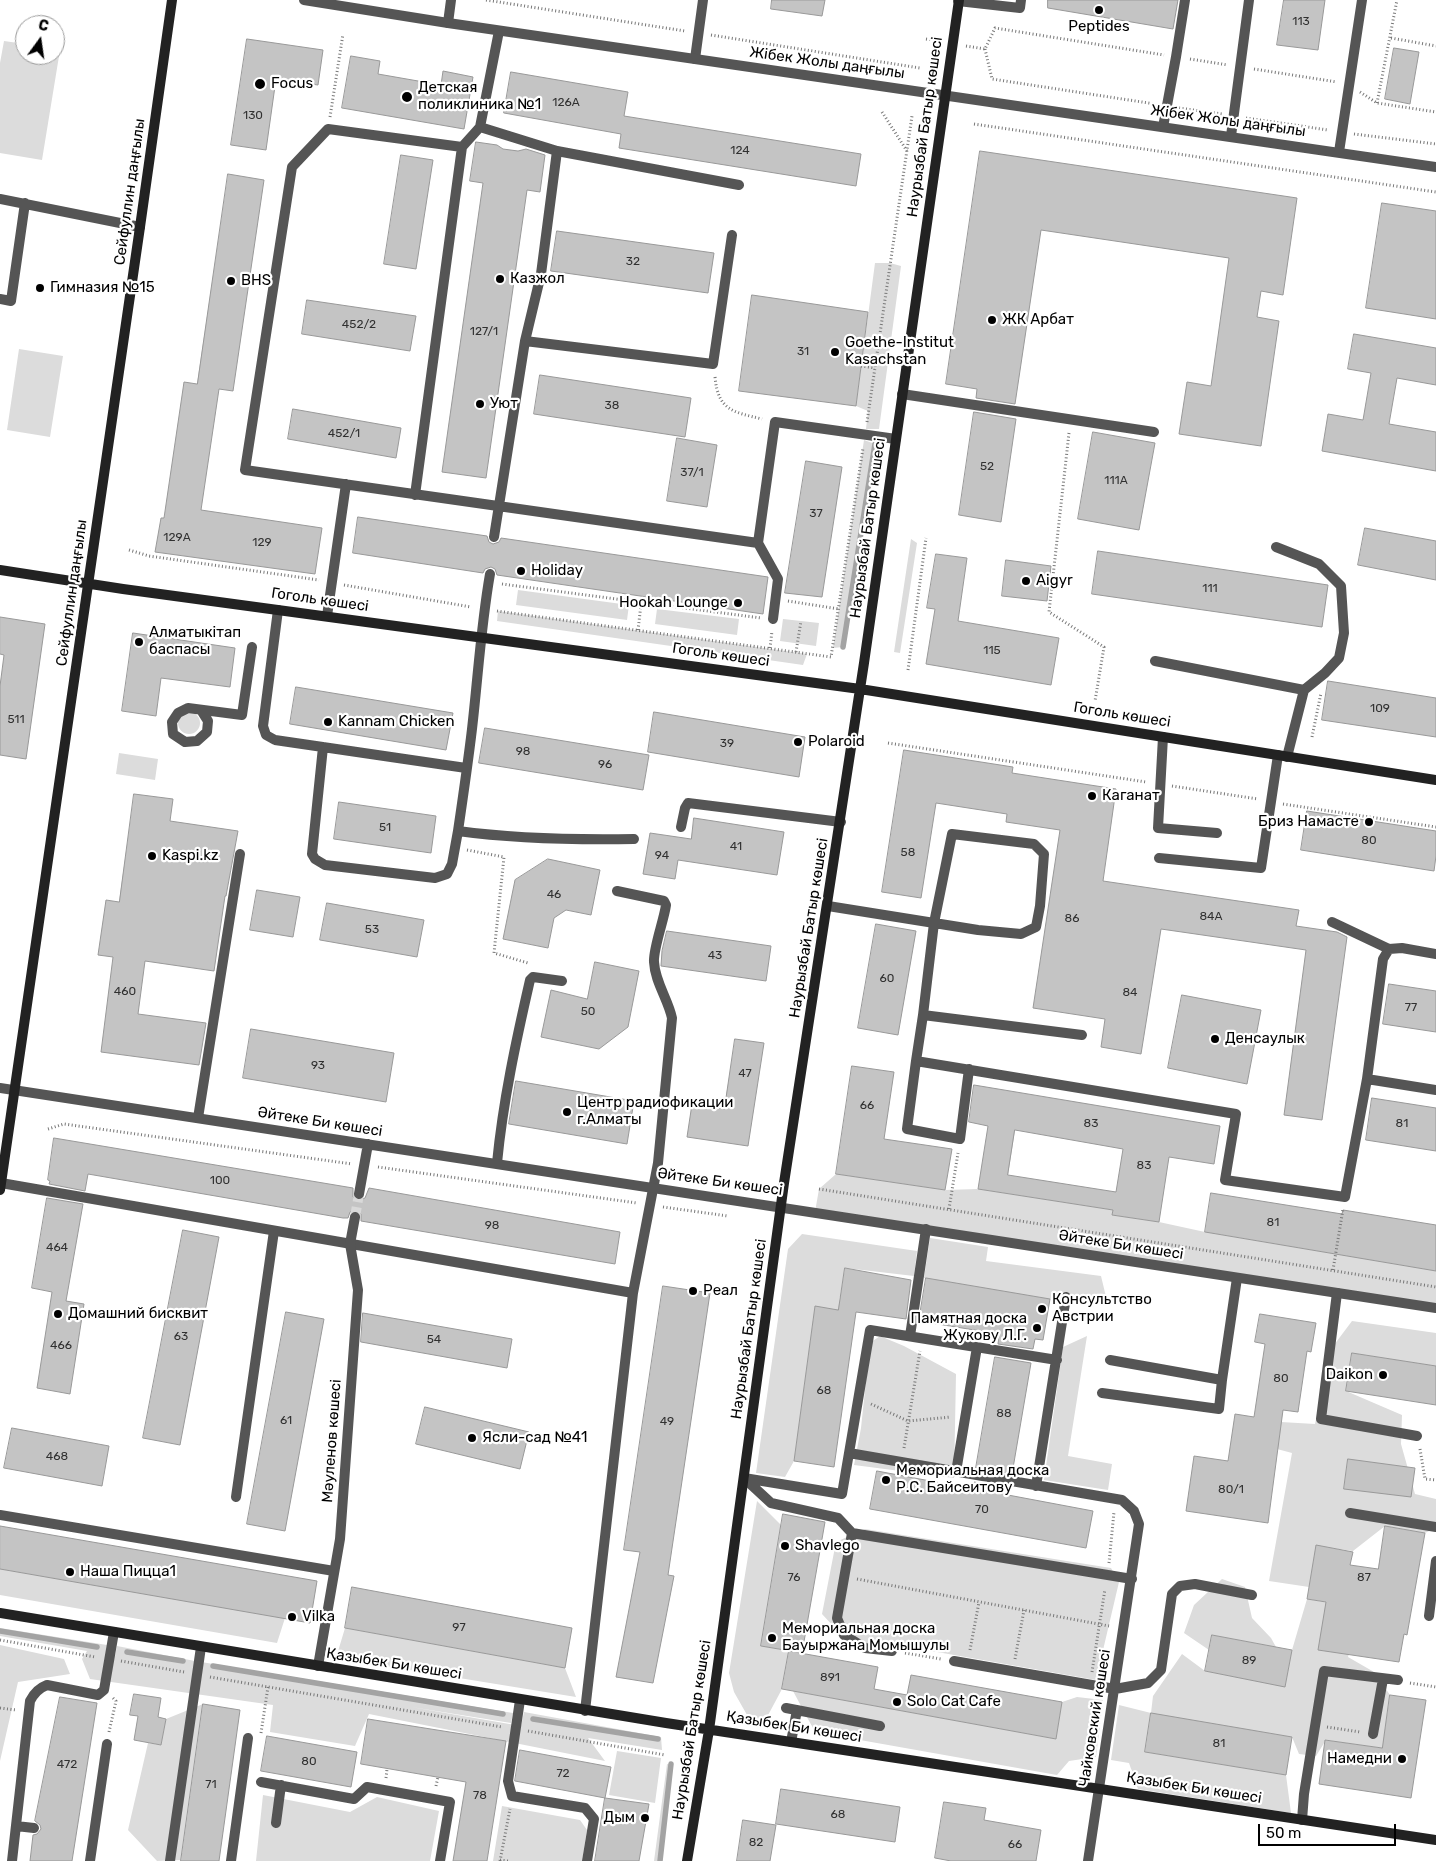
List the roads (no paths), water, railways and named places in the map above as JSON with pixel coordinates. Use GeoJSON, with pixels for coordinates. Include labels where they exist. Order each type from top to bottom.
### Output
{"type":"FeatureCollection","features":[{"type":"Feature","properties":{"kind":"main road","name":"Сейфуллин даңғылы"},"geometry":{"type":"LineString","coordinates":[[1,1186],[172,0]]}},
{"type":"Feature","properties":{"kind":"main road","name":"Наурызбай Батыр көшесі"},"geometry":{"type":"LineString","coordinates":[[687,1861],[709,1730],[781,1206],[841,822],[959,0]]}},
{"type":"Feature","properties":{"kind":"main road","name":"Гоголь көшесі"},"geometry":{"type":"LineString","coordinates":[[0,570],[88,584],[860,689],[1436,780]]}},
{"type":"Feature","properties":{"kind":"main road","name":"Қазыбек Би көшесі"},"geometry":{"type":"LineString","coordinates":[[0,1613],[709,1730],[1436,1840]]}},
{"type":"Feature","properties":{"kind":"street","name":"Жібек Жолы даңғылы"},"geometry":{"type":"LineString","coordinates":[[304,0],[448,24],[1436,167]]}},
{"type":"Feature","properties":{"kind":"street"},"geometry":{"type":"LineString","coordinates":[[448,24],[451,0]]}},
{"type":"Feature","properties":{"kind":"street"},"geometry":{"type":"LineString","coordinates":[[695,59],[703,0]]}},
{"type":"Feature","properties":{"kind":"street"},"geometry":{"type":"LineString","coordinates":[[959,0],[1020,8],[1021,0]]}},
{"type":"Feature","properties":{"kind":"street"},"geometry":{"type":"LineString","coordinates":[[1163,126],[1185,0]]}},
{"type":"Feature","properties":{"kind":"street"},"geometry":{"type":"LineString","coordinates":[[1230,136],[1249,0]]}},
{"type":"Feature","properties":{"kind":"street"},"geometry":{"type":"LineString","coordinates":[[1339,152],[1362,0]]}},
{"type":"Feature","properties":{"kind":"street"},"geometry":{"type":"LineString","coordinates":[[415,494],[462,146],[480,127],[499,31]]}},
{"type":"Feature","properties":{"kind":"street"},"geometry":{"type":"LineString","coordinates":[[480,127],[557,151],[739,185]]}},
{"type":"Feature","properties":{"kind":"street"},"geometry":{"type":"LineString","coordinates":[[462,146],[328,130],[292,167],[245,470],[758,543]]}},
{"type":"Feature","properties":{"kind":"street"},"geometry":{"type":"LineString","coordinates":[[494,537],[525,340],[541,274],[557,151]]}},
{"type":"Feature","properties":{"kind":"street"},"geometry":{"type":"LineString","coordinates":[[0,199],[140,227]]}},
{"type":"Feature","properties":{"kind":"street"},"geometry":{"type":"LineString","coordinates":[[0,299],[11,301],[26,203]]}},
{"type":"Feature","properties":{"kind":"street"},"geometry":{"type":"LineString","coordinates":[[525,340],[714,364],[732,235]]}},
{"type":"Feature","properties":{"kind":"street"},"geometry":{"type":"LineString","coordinates":[[902,394],[1154,432]]}},
{"type":"Feature","properties":{"kind":"street"},"geometry":{"type":"LineString","coordinates":[[773,619],[778,578],[758,543],[775,422],[896,440]]}},
{"type":"Feature","properties":{"kind":"street"},"geometry":{"type":"LineString","coordinates":[[327,616],[346,484]]}},
{"type":"Feature","properties":{"kind":"street"},"geometry":{"type":"LineString","coordinates":[[1159,858],[1261,868],[1283,756],[1304,690],[1325,673],[1339,658],[1344,633],[1342,586],[1319,564],[1276,547]]}},
{"type":"Feature","properties":{"kind":"street"},"geometry":{"type":"LineString","coordinates":[[322,747],[312,854],[315,859],[325,865],[435,878],[447,874],[452,864],[458,831],[472,731],[484,609],[490,574]]}},
{"type":"Feature","properties":{"kind":"street"},"geometry":{"type":"LineString","coordinates":[[278,610],[263,726],[266,735],[275,740],[466,768]]}},
{"type":"Feature","properties":{"kind":"street"},"geometry":{"type":"LineString","coordinates":[[201,710],[242,715],[252,647]]}},
{"type":"Feature","properties":{"kind":"street"},"geometry":{"type":"LineString","coordinates":[[1155,661],[1304,690]]}},
{"type":"Feature","properties":{"kind":"street"},"geometry":{"type":"LineString","coordinates":[[1163,737],[1158,828],[1217,833]]}},
{"type":"Feature","properties":{"kind":"street"},"geometry":{"type":"LineString","coordinates":[[682,827],[685,808],[688,803],[841,822]]}},
{"type":"Feature","properties":{"kind":"street"},"geometry":{"type":"LineString","coordinates":[[458,831],[567,840],[634,839]]}},
{"type":"Feature","properties":{"kind":"street"},"geometry":{"type":"LineString","coordinates":[[828,906],[934,923],[1021,934],[1036,927],[1040,906],[1044,854],[1034,844],[952,834],[934,923],[907,1129],[960,1139],[969,1069]]}},
{"type":"Feature","properties":{"kind":"street"},"geometry":{"type":"LineString","coordinates":[[198,1118],[240,854]]}},
{"type":"Feature","properties":{"kind":"street"},"geometry":{"type":"LineString","coordinates":[[585,1710],[632,1293],[660,1152],[672,1018],[669,1004],[658,980],[654,962],[666,904],[664,901],[617,891]]}},
{"type":"Feature","properties":{"kind":"street"},"geometry":{"type":"LineString","coordinates":[[1332,922],[1389,948],[1402,948],[1436,954]]}},
{"type":"Feature","properties":{"kind":"street"},"geometry":{"type":"LineString","coordinates":[[916,1061],[1236,1114],[1225,1180],[1345,1197],[1367,1079],[1383,959],[1389,948]]}},
{"type":"Feature","properties":{"kind":"street"},"geometry":{"type":"LineString","coordinates":[[497,1163],[508,1080],[530,980],[533,976],[562,981]]}},
{"type":"Feature","properties":{"kind":"street"},"geometry":{"type":"LineString","coordinates":[[923,1015],[1082,1035]]}},
{"type":"Feature","properties":{"kind":"street"},"geometry":{"type":"LineString","coordinates":[[1367,1079],[1436,1090]]}},
{"type":"Feature","properties":{"kind":"street","name":"Әйтеке Би көшесі"},"geometry":{"type":"LineString","coordinates":[[0,1088],[781,1206],[1436,1308]]}},
{"type":"Feature","properties":{"kind":"street"},"geometry":{"type":"LineString","coordinates":[[359,1194],[368,1144]]}},
{"type":"Feature","properties":{"kind":"street"},"geometry":{"type":"LineString","coordinates":[[1,1186],[632,1293]]}},
{"type":"Feature","properties":{"kind":"street","name":"Мәуленов көшесі"},"geometry":{"type":"LineString","coordinates":[[318,1666],[340,1539],[358,1290],[350,1244],[355,1217]]}},
{"type":"Feature","properties":{"kind":"street"},"geometry":{"type":"LineString","coordinates":[[910,1336],[926,1229]]}},
{"type":"Feature","properties":{"kind":"street"},"geometry":{"type":"LineString","coordinates":[[236,1497],[274,1231]]}},
{"type":"Feature","properties":{"kind":"street"},"geometry":{"type":"LineString","coordinates":[[1102,1393],[1219,1409],[1237,1278]]}},
{"type":"Feature","properties":{"kind":"street"},"geometry":{"type":"LineString","coordinates":[[1337,1293],[1321,1419],[1417,1436]]}},
{"type":"Feature","properties":{"kind":"street"},"geometry":{"type":"LineString","coordinates":[[849,1453],[1036,1486],[1066,1297]]}},
{"type":"Feature","properties":{"kind":"street"},"geometry":{"type":"LineString","coordinates":[[744,1478],[842,1494],[870,1330],[1057,1360]]}},
{"type":"Feature","properties":{"kind":"street"},"geometry":{"type":"LineString","coordinates":[[956,1472],[977,1347]]}},
{"type":"Feature","properties":{"kind":"street"},"geometry":{"type":"LineString","coordinates":[[1110,1360],[1222,1380]]}},
{"type":"Feature","properties":{"kind":"street"},"geometry":{"type":"LineString","coordinates":[[744,1478],[771,1503],[838,1518],[852,1533],[1132,1579]]}},
{"type":"Feature","properties":{"kind":"street","name":"Чайковский көшесі"},"geometry":{"type":"LineString","coordinates":[[1036,1486],[1122,1500],[1134,1511],[1139,1524],[1088,1861]]}},
{"type":"Feature","properties":{"kind":"street"},"geometry":{"type":"LineString","coordinates":[[1350,1513],[1436,1527]]}},
{"type":"Feature","properties":{"kind":"street"},"geometry":{"type":"LineString","coordinates":[[0,1515],[334,1571]]}},
{"type":"Feature","properties":{"kind":"street"},"geometry":{"type":"LineString","coordinates":[[852,1533],[837,1618],[844,1634],[865,1648],[892,1651]]}},
{"type":"Feature","properties":{"kind":"street"},"geometry":{"type":"LineString","coordinates":[[1429,1616],[1436,1561]]}},
{"type":"Feature","properties":{"kind":"street"},"geometry":{"type":"LineString","coordinates":[[954,1661],[1115,1689],[1148,1683],[1161,1670],[1172,1594],[1180,1586],[1195,1584],[1252,1595]]}},
{"type":"Feature","properties":{"kind":"street"},"geometry":{"type":"LineString","coordinates":[[12,1861],[30,1701],[40,1688],[47,1685],[98,1695],[104,1690],[114,1632]]}},
{"type":"Feature","properties":{"kind":"street"},"geometry":{"type":"LineString","coordinates":[[170,1861],[201,1647]]}},
{"type":"Feature","properties":{"kind":"street"},"geometry":{"type":"LineString","coordinates":[[1302,1820],[1324,1671],[1398,1680]]}},
{"type":"Feature","properties":{"kind":"street"},"geometry":{"type":"LineString","coordinates":[[1373,1734],[1383,1679]]}},
{"type":"Feature","properties":{"kind":"street"},"geometry":{"type":"LineString","coordinates":[[520,1700],[508,1781],[512,1796],[585,1808],[594,1819],[587,1861]]}},
{"type":"Feature","properties":{"kind":"street"},"geometry":{"type":"LineString","coordinates":[[786,1708],[880,1726]]}},
{"type":"Feature","properties":{"kind":"street"},"geometry":{"type":"LineString","coordinates":[[790,1742],[797,1710]]}},
{"type":"Feature","properties":{"kind":"street"},"geometry":{"type":"LineString","coordinates":[[231,1861],[248,1738]]}},
{"type":"Feature","properties":{"kind":"street"},"geometry":{"type":"LineString","coordinates":[[90,1861],[107,1744]]}},
{"type":"Feature","properties":{"kind":"street"},"geometry":{"type":"LineString","coordinates":[[261,1782],[354,1799],[367,1787],[450,1802],[440,1861]]}},
{"type":"Feature","properties":{"kind":"street"},"geometry":{"type":"LineString","coordinates":[[276,1823],[281,1785]]}},
{"type":"Feature","properties":{"kind":"street"},"geometry":{"type":"LineString","coordinates":[[16,1826],[34,1828]]}},
{"type":"Feature","properties":{"kind":"waterway"},"geometry":{"type":"LineString","coordinates":[[843,647],[875,444]]}},
{"type":"Feature","properties":{"kind":"waterway"},"geometry":{"type":"LineString","coordinates":[[0,1631],[97,1647]]}},
{"type":"Feature","properties":{"kind":"waterway"},"geometry":{"type":"LineString","coordinates":[[127,1652],[183,1661]]}},
{"type":"Feature","properties":{"kind":"waterway"},"geometry":{"type":"LineString","coordinates":[[213,1666],[503,1714]]}},
{"type":"Feature","properties":{"kind":"waterway"},"geometry":{"type":"LineString","coordinates":[[533,1719],[658,1739]]}},
{"type":"Feature","properties":{"kind":"waterway"},"geometry":{"type":"LineString","coordinates":[[660,1861],[671,1764]]}},
{"type":"Feature","properties":{"kind":"tunnel"},"geometry":{"type":"LineString","coordinates":[[355,1217],[359,1194]]}},
{"type":"Feature","properties":{"kind":"place","name":"Peptides"},"geometry":{"type":"Point","coordinates":[1099,10]}},
{"type":"Feature","properties":{"kind":"place","name":"Focus"},"geometry":{"type":"Point","coordinates":[260,84]}},
{"type":"Feature","properties":{"kind":"place","name":"Детская поликлиника №1"},"geometry":{"type":"Point","coordinates":[407,97]}},
{"type":"Feature","properties":{"kind":"place","name":"Казжол"},"geometry":{"type":"Point","coordinates":[500,279]}},
{"type":"Feature","properties":{"kind":"place","name":"BHS"},"geometry":{"type":"Point","coordinates":[231,281]}},
{"type":"Feature","properties":{"kind":"place","name":"Гимназия №15"},"geometry":{"type":"Point","coordinates":[40,288]}},
{"type":"Feature","properties":{"kind":"place","name":"ЖК Арбат"},"geometry":{"type":"Point","coordinates":[992,320]}},
{"type":"Feature","properties":{"kind":"place","name":"Goethe-Institut Kasachstan"},"geometry":{"type":"Point","coordinates":[835,352]}},
{"type":"Feature","properties":{"kind":"place","name":"Уют"},"geometry":{"type":"Point","coordinates":[480,404]}},
{"type":"Feature","properties":{"kind":"place","name":"Holiday"},"geometry":{"type":"Point","coordinates":[521,571]}},
{"type":"Feature","properties":{"kind":"place","name":"Aigyr"},"geometry":{"type":"Point","coordinates":[1026,581]}},
{"type":"Feature","properties":{"kind":"place","name":"Hookah Lounge"},"geometry":{"type":"Point","coordinates":[738,603]}},
{"type":"Feature","properties":{"kind":"place","name":"Алматыкітап баспасы"},"geometry":{"type":"Point","coordinates":[139,642]}},
{"type":"Feature","properties":{"kind":"place","name":"Kannam Chicken"},"geometry":{"type":"Point","coordinates":[328,722]}},
{"type":"Feature","properties":{"kind":"place","name":"Polaroid"},"geometry":{"type":"Point","coordinates":[798,742]}},
{"type":"Feature","properties":{"kind":"place","name":"Каганат"},"geometry":{"type":"Point","coordinates":[1092,796]}},
{"type":"Feature","properties":{"kind":"place","name":"Бриз Намасте"},"geometry":{"type":"Point","coordinates":[1369,822]}},
{"type":"Feature","properties":{"kind":"place","name":"Kaspi.kz"},"geometry":{"type":"Point","coordinates":[152,856]}},
{"type":"Feature","properties":{"kind":"place","name":"Денсаулык"},"geometry":{"type":"Point","coordinates":[1215,1039]}},
{"type":"Feature","properties":{"kind":"place","name":"Центр радиофикации г.Алматы"},"geometry":{"type":"Point","coordinates":[567,1112]}},
{"type":"Feature","properties":{"kind":"place","name":"Реал"},"geometry":{"type":"Point","coordinates":[693,1291]}},
{"type":"Feature","properties":{"kind":"place","name":"Консультство Австрии"},"geometry":{"type":"Point","coordinates":[1042,1309]}},
{"type":"Feature","properties":{"kind":"place","name":"Домашний бисквит"},"geometry":{"type":"Point","coordinates":[58,1314]}},
{"type":"Feature","properties":{"kind":"place","name":"Памятная доска Жукову Л.Г."},"geometry":{"type":"Point","coordinates":[1037,1328]}},
{"type":"Feature","properties":{"kind":"place","name":"Daikon"},"geometry":{"type":"Point","coordinates":[1383,1375]}},
{"type":"Feature","properties":{"kind":"place","name":"Ясли-сад №41"},"geometry":{"type":"Point","coordinates":[472,1438]}},
{"type":"Feature","properties":{"kind":"place","name":"Мемориальная доска Р.С. Байсеитову"},"geometry":{"type":"Point","coordinates":[886,1480]}},
{"type":"Feature","properties":{"kind":"place","name":"Shavlego"},"geometry":{"type":"Point","coordinates":[785,1546]}},
{"type":"Feature","properties":{"kind":"place","name":"Наша Пицца1"},"geometry":{"type":"Point","coordinates":[70,1572]}},
{"type":"Feature","properties":{"kind":"place","name":"Vilka"},"geometry":{"type":"Point","coordinates":[292,1617]}},
{"type":"Feature","properties":{"kind":"place","name":"Мемориальная доска Бауыржана Момышулы"},"geometry":{"type":"Point","coordinates":[772,1638]}},
{"type":"Feature","properties":{"kind":"place","name":"Solo Cat Cafe"},"geometry":{"type":"Point","coordinates":[897,1702]}},
{"type":"Feature","properties":{"kind":"place","name":"Намедни"},"geometry":{"type":"Point","coordinates":[1402,1759]}},
{"type":"Feature","properties":{"kind":"place","name":"Дым"},"geometry":{"type":"Point","coordinates":[645,1818]}}]}
